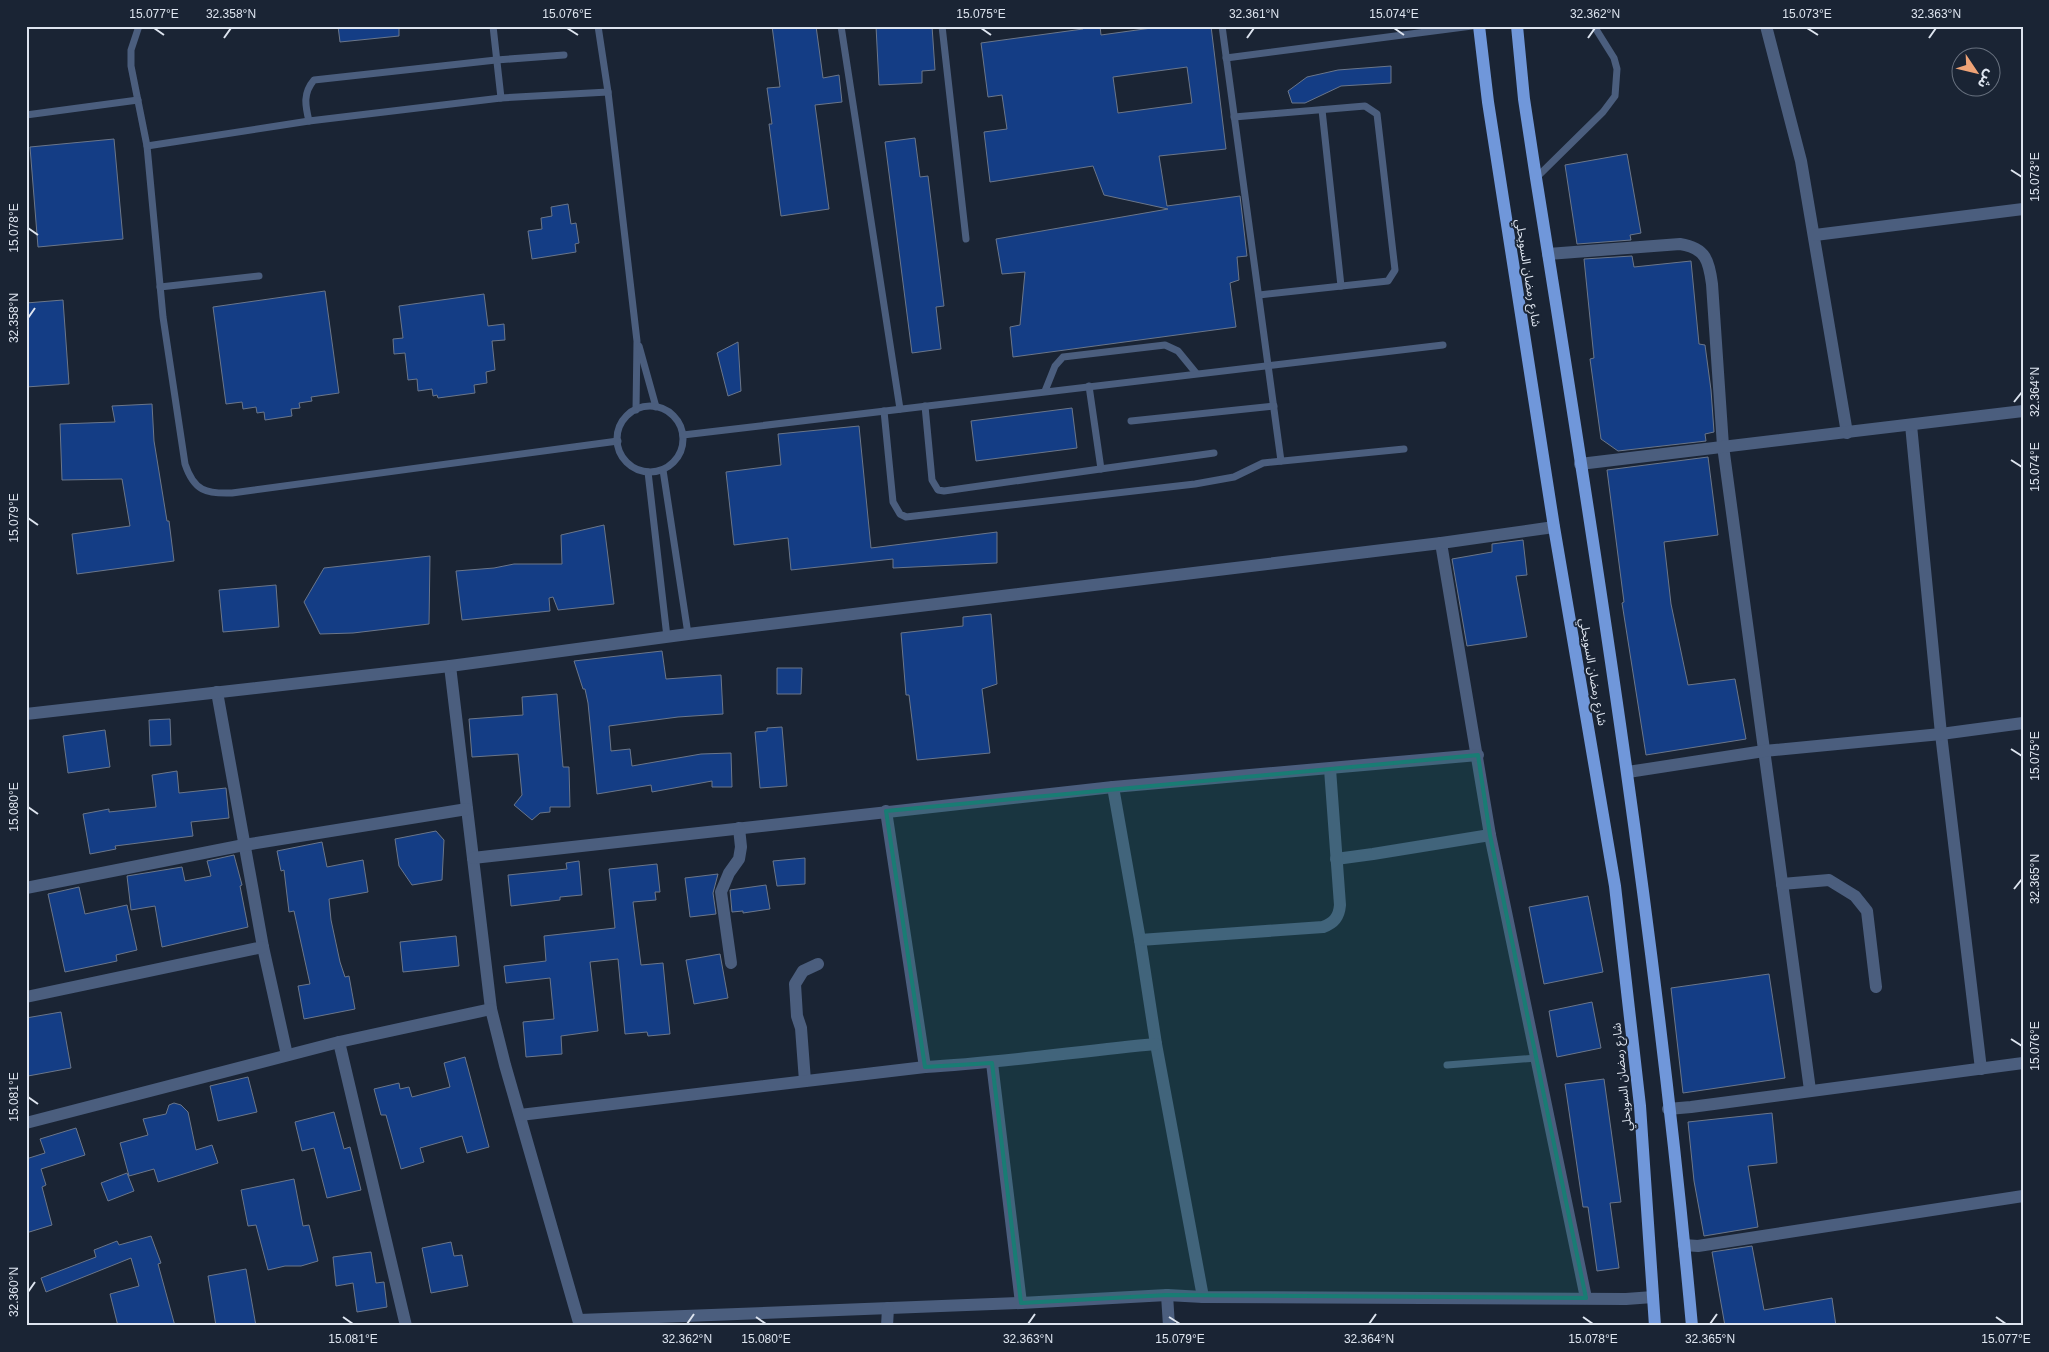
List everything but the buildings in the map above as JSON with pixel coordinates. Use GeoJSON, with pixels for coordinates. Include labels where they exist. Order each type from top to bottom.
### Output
{"type":"FeatureCollection","features":[{"type":"Feature","properties":{"kind":"main road","name":"شارع رمضان السويحلي"},"geometry":{"type":"LineString","coordinates":[[1479,26],[1490,122],[1554,526],[1615,886],[1640,1106],[1655,1326]]}},
{"type":"Feature","properties":{"kind":"main road","name":"شارع رمضان السويحلي"},"geometry":{"type":"LineString","coordinates":[[1517,26],[1524,98],[1628,772],[1650,941],[1692,1326]]}},
{"type":"Feature","properties":{"kind":"street"},"geometry":{"type":"LineString","coordinates":[[1766,26],[1792,123],[1815,235],[1847,433]]}},
{"type":"Feature","properties":{"kind":"street"},"geometry":{"type":"LineString","coordinates":[[1815,235],[2023,209]]}},
{"type":"Feature","properties":{"kind":"street"},"geometry":{"type":"LineString","coordinates":[[1548,254],[1680,244],[1690,245],[1702,253],[1708,261],[1712,284],[1724,446],[1810,1090]]}},
{"type":"Feature","properties":{"kind":"street"},"geometry":{"type":"LineString","coordinates":[[1580,464],[2023,411]]}},
{"type":"Feature","properties":{"kind":"street"},"geometry":{"type":"LineString","coordinates":[[1911,425],[1941,734],[1981,1069]]}},
{"type":"Feature","properties":{"kind":"street"},"geometry":{"type":"LineString","coordinates":[[26,714],[450,666],[688,634],[1441,543],[1554,526]]}},
{"type":"Feature","properties":{"kind":"street"},"geometry":{"type":"LineString","coordinates":[[1441,543],[1490,834],[1586,1298]]}},
{"type":"Feature","properties":{"kind":"street"},"geometry":{"type":"LineString","coordinates":[[450,666],[491,1009],[580,1323],[1167,1295],[1203,1297],[1653,1297]]}},
{"type":"Feature","properties":{"kind":"street"},"geometry":{"type":"LineString","coordinates":[[217,692],[263,947],[288,1055]]}},
{"type":"Feature","properties":{"kind":"street"},"geometry":{"type":"LineString","coordinates":[[1628,772],[1764,751],[1941,734],[2023,723]]}},
{"type":"Feature","properties":{"kind":"street"},"geometry":{"type":"LineString","coordinates":[[473,858],[1113,787],[1478,756]]}},
{"type":"Feature","properties":{"kind":"street"},"geometry":{"type":"LineString","coordinates":[[1140,940],[1330,925],[1339,911],[1330,769]]}},
{"type":"Feature","properties":{"kind":"street"},"geometry":{"type":"LineString","coordinates":[[1113,787],[1156,1044],[1203,1297]]}},
{"type":"Feature","properties":{"kind":"street"},"geometry":{"type":"LineString","coordinates":[[26,888],[244,845],[467,810]]}},
{"type":"Feature","properties":{"kind":"street"},"geometry":{"type":"LineString","coordinates":[[886,811],[925,1067]]}},
{"type":"Feature","properties":{"kind":"street"},"geometry":{"type":"LineString","coordinates":[[731,963],[721,892],[729,873],[739,859],[741,847],[739,828]]}},
{"type":"Feature","properties":{"kind":"street"},"geometry":{"type":"LineString","coordinates":[[1336,858],[1407,849],[1490,834]]}},
{"type":"Feature","properties":{"kind":"street"},"geometry":{"type":"LineString","coordinates":[[1782,884],[1829,880],[1855,896],[1867,911],[1876,987]]}},
{"type":"Feature","properties":{"kind":"street"},"geometry":{"type":"LineString","coordinates":[[26,997],[263,947]]}},
{"type":"Feature","properties":{"kind":"street"},"geometry":{"type":"LineString","coordinates":[[805,1082],[795,984],[803,972],[818,964]]}},
{"type":"Feature","properties":{"kind":"street"},"geometry":{"type":"LineString","coordinates":[[26,1123],[339,1042],[491,1009]]}},
{"type":"Feature","properties":{"kind":"street"},"geometry":{"type":"LineString","coordinates":[[339,1042],[406,1326]]}},
{"type":"Feature","properties":{"kind":"street"},"geometry":{"type":"LineString","coordinates":[[520,1115],[925,1067],[992,1063],[1156,1044]]}},
{"type":"Feature","properties":{"kind":"street"},"geometry":{"type":"LineString","coordinates":[[992,1063],[1021,1303]]}},
{"type":"Feature","properties":{"kind":"street"},"geometry":{"type":"LineString","coordinates":[[1668,1108],[1691,1107],[1810,1090],[2023,1064]]}},
{"type":"Feature","properties":{"kind":"street"},"geometry":{"type":"LineString","coordinates":[[1684,1245],[1698,1246],[2023,1196]]}},
{"type":"Feature","properties":{"kind":"street"},"geometry":{"type":"LineString","coordinates":[[1167,1295],[1169,1326]]}},
{"type":"Feature","properties":{"kind":"street"},"geometry":{"type":"LineString","coordinates":[[887,1326],[888,1308]]}},
{"type":"Feature","properties":{"kind":"lane"},"geometry":{"type":"LineString","coordinates":[[139,26],[131,50],[131,66],[147,146],[160,287],[185,464],[189,476],[196,485],[205,492],[217,494],[232,493],[618,441]]}},
{"type":"Feature","properties":{"kind":"lane"},"geometry":{"type":"LineString","coordinates":[[493,26],[501,98]]}},
{"type":"Feature","properties":{"kind":"lane"},"geometry":{"type":"LineString","coordinates":[[598,26],[608,92],[637,340],[636,410]]}},
{"type":"Feature","properties":{"kind":"lane"},"geometry":{"type":"LineString","coordinates":[[841,26],[900,409]]}},
{"type":"Feature","properties":{"kind":"lane"},"geometry":{"type":"LineString","coordinates":[[942,26],[966,239]]}},
{"type":"Feature","properties":{"kind":"lane"},"geometry":{"type":"LineString","coordinates":[[1222,26],[1281,461]]}},
{"type":"Feature","properties":{"kind":"lane"},"geometry":{"type":"LineString","coordinates":[[1226,58],[1472,26]]}},
{"type":"Feature","properties":{"kind":"lane"},"geometry":{"type":"LineString","coordinates":[[1536,178],[1603,112],[1615,96],[1617,69],[1614,58],[1594,26]]}},
{"type":"Feature","properties":{"kind":"lane"},"geometry":{"type":"LineString","coordinates":[[309,121],[305,101],[306,93],[314,80],[496,60],[564,55]]}},
{"type":"Feature","properties":{"kind":"lane"},"geometry":{"type":"LineString","coordinates":[[147,146],[309,121],[501,98],[608,92]]}},
{"type":"Feature","properties":{"kind":"lane"},"geometry":{"type":"LineString","coordinates":[[26,115],[138,100]]}},
{"type":"Feature","properties":{"kind":"lane"},"geometry":{"type":"LineString","coordinates":[[1234,117],[1365,106],[1377,114],[1395,270],[1388,281],[1259,295]]}},
{"type":"Feature","properties":{"kind":"lane"},"geometry":{"type":"LineString","coordinates":[[1322,110],[1341,286]]}},
{"type":"Feature","properties":{"kind":"lane"},"geometry":{"type":"LineString","coordinates":[[160,287],[259,276]]}},
{"type":"Feature","properties":{"kind":"lane"},"geometry":{"type":"LineString","coordinates":[[637,340],[656,407]]}},
{"type":"Feature","properties":{"kind":"lane"},"geometry":{"type":"LineString","coordinates":[[1045,391],[1055,366],[1064,357],[1165,345],[1178,351],[1196,373]]}},
{"type":"Feature","properties":{"kind":"lane"},"geometry":{"type":"LineString","coordinates":[[683,435],[1268,364],[1443,345]]}},
{"type":"Feature","properties":{"kind":"lane"},"geometry":{"type":"LineString","coordinates":[[1089,386],[1102,469]]}},
{"type":"Feature","properties":{"kind":"lane"},"geometry":{"type":"LineString","coordinates":[[925,406],[932,480],[938,490],[944,491],[1214,453]]}},
{"type":"Feature","properties":{"kind":"lane"},"geometry":{"type":"LineString","coordinates":[[1131,421],[1274,406]]}},
{"type":"Feature","properties":{"kind":"lane"},"geometry":{"type":"LineString","coordinates":[[645,407],[656,407],[666,410],[674,416],[680,425],[683,435],[683,446],[679,456],[663,470],[648,472],[630,465],[619,450],[618,441],[622,422],[636,410],[645,407]]}},
{"type":"Feature","properties":{"kind":"lane"},"geometry":{"type":"LineString","coordinates":[[884,411],[893,502],[900,514],[906,517],[1195,484],[1234,477],[1263,463],[1404,449]]}},
{"type":"Feature","properties":{"kind":"lane"},"geometry":{"type":"LineString","coordinates":[[663,470],[688,634]]}},
{"type":"Feature","properties":{"kind":"lane"},"geometry":{"type":"LineString","coordinates":[[648,472],[668,637]]}},
{"type":"Feature","properties":{"kind":"lane"},"geometry":{"type":"LineString","coordinates":[[1447,1065],[1537,1058]]}},
{"type":"Feature","properties":{"kind":"highlighted area"},"geometry":{"type":"Polygon","coordinates":[[[1478,755],[1490,835],[1586,1298],[1167,1295],[1021,1303],[992,1063],[925,1067],[886,811],[1478,755]]]}}]}
